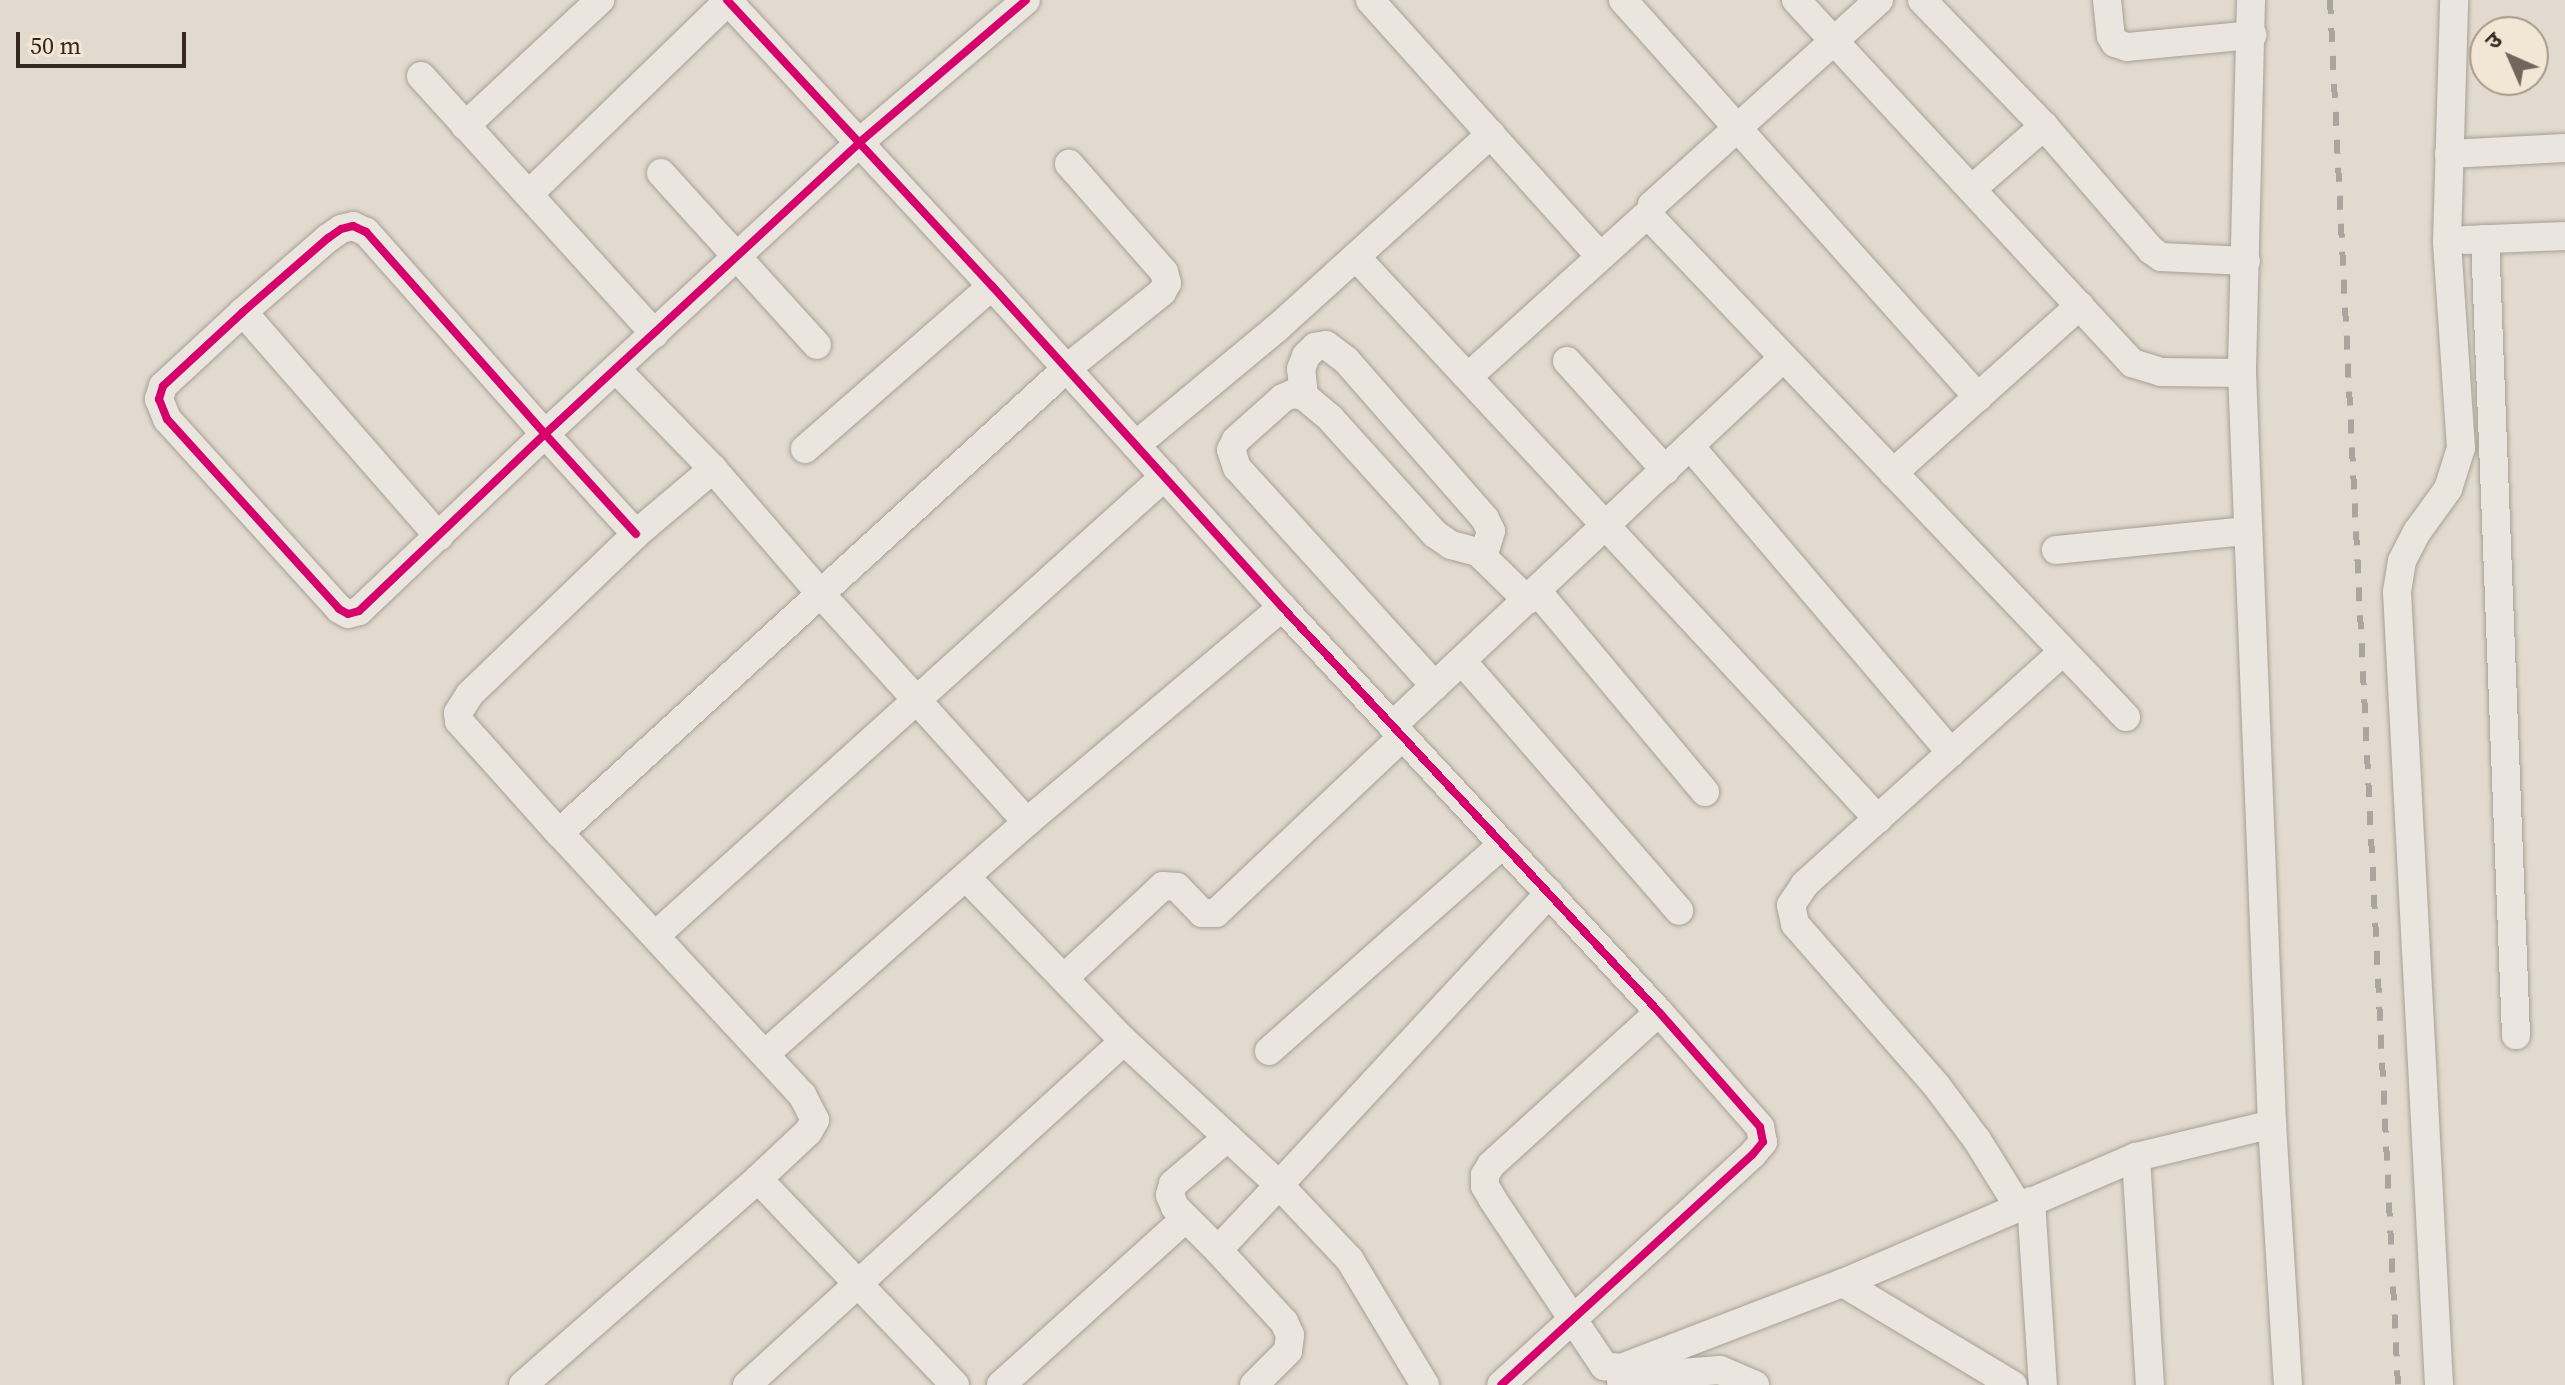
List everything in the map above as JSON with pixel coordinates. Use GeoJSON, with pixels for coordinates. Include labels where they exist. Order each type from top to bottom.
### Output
{"type":"FeatureCollection","features":[{"type":"Feature","properties":{"kind":"street"},"geometry":{"type":"LineString","coordinates":[[465,126],[600,0]]}},
{"type":"Feature","properties":{"kind":"street"},"geometry":{"type":"LineString","coordinates":[[636,534],[545,434],[366,232],[353,226],[341,229],[328,238],[243,312],[163,386],[159,399],[167,419],[339,609],[348,614],[359,611],[545,434],[860,142],[1026,0]]}},
{"type":"Feature","properties":{"kind":"street"},"geometry":{"type":"LineString","coordinates":[[1370,0],[1600,256]]}},
{"type":"Feature","properties":{"kind":"street"},"geometry":{"type":"LineString","coordinates":[[1623,0],[1978,397]]}},
{"type":"Feature","properties":{"kind":"street"},"geometry":{"type":"LineString","coordinates":[[1796,0],[2121,353],[2145,370],[2242,373]]}},
{"type":"Feature","properties":{"kind":"street"},"geometry":{"type":"LineString","coordinates":[[1469,376],[1650,212],[1652,205],[1736,127],[1879,0]]}},
{"type":"Feature","properties":{"kind":"street"},"geometry":{"type":"LineString","coordinates":[[1922,0],[2044,126],[2161,257],[2246,261]]}},
{"type":"Feature","properties":{"kind":"street"},"geometry":{"type":"LineString","coordinates":[[2107,0],[2111,36],[2115,43],[2127,47],[2252,35]]}},
{"type":"Feature","properties":{"kind":"street"},"geometry":{"type":"LineString","coordinates":[[2251,0],[2242,373],[2272,1124],[2288,1385]]}},
{"type":"Feature","properties":{"kind":"street"},"geometry":{"type":"LineString","coordinates":[[2439,1385],[2397,592],[2402,561],[2417,532],[2448,489],[2461,448],[2447,242],[2454,0]]}},
{"type":"Feature","properties":{"kind":"street"},"geometry":{"type":"LineString","coordinates":[[530,193],[728,1],[1753,1117],[1760,1127],[1763,1142],[1501,1385]]}},
{"type":"Feature","properties":{"kind":"street"},"geometry":{"type":"LineString","coordinates":[[421,76],[655,334]]}},
{"type":"Feature","properties":{"kind":"street"},"geometry":{"type":"LineString","coordinates":[[1972,189],[2044,126]]}},
{"type":"Feature","properties":{"kind":"street"},"geometry":{"type":"LineString","coordinates":[[1136,445],[1356,257],[1491,134]]}},
{"type":"Feature","properties":{"kind":"street"},"geometry":{"type":"LineString","coordinates":[[2449,154],[2562,145]]}},
{"type":"Feature","properties":{"kind":"street"},"geometry":{"type":"LineString","coordinates":[[559,833],[1066,369],[1162,292],[1167,283],[1164,272],[1069,164]]}},
{"type":"Feature","properties":{"kind":"street"},"geometry":{"type":"LineString","coordinates":[[661,173],[817,345]]}},
{"type":"Feature","properties":{"kind":"street"},"geometry":{"type":"LineString","coordinates":[[1650,212],[1656,224],[2126,717]]}},
{"type":"Feature","properties":{"kind":"street"},"geometry":{"type":"LineString","coordinates":[[2447,242],[2565,236]]}},
{"type":"Feature","properties":{"kind":"street"},"geometry":{"type":"LineString","coordinates":[[2485,239],[2516,1035]]}},
{"type":"Feature","properties":{"kind":"street"},"geometry":{"type":"LineString","coordinates":[[1356,257],[1878,819]]}},
{"type":"Feature","properties":{"kind":"street"},"geometry":{"type":"LineString","coordinates":[[805,449],[992,286]]}},
{"type":"Feature","properties":{"kind":"street"},"geometry":{"type":"LineString","coordinates":[[1893,473],[2080,305]]}},
{"type":"Feature","properties":{"kind":"street"},"geometry":{"type":"LineString","coordinates":[[243,312],[439,537]]}},
{"type":"Feature","properties":{"kind":"street"},"geometry":{"type":"LineString","coordinates":[[1304,396],[1301,369],[1306,356],[1315,347],[1326,345],[1346,360],[1485,519],[1491,531],[1483,557]]}},
{"type":"Feature","properties":{"kind":"street"},"geometry":{"type":"LineString","coordinates":[[1064,978],[1163,886],[1177,887],[1202,913],[1216,913],[1397,731],[1435,686],[1783,358]]}},
{"type":"Feature","properties":{"kind":"street"},"geometry":{"type":"LineString","coordinates":[[1567,361],[1665,470]]}},
{"type":"Feature","properties":{"kind":"street"},"geometry":{"type":"LineString","coordinates":[[617,370],[713,469],[819,592],[1027,822]]}},
{"type":"Feature","properties":{"kind":"street"},"geometry":{"type":"LineString","coordinates":[[1435,686],[1231,459],[1236,440],[1283,398],[1292,394],[1304,396],[1331,419],[1435,534],[1483,557],[1532,596],[1705,792]]}},
{"type":"Feature","properties":{"kind":"street"},"geometry":{"type":"LineString","coordinates":[[1690,446],[1951,753]]}},
{"type":"Feature","properties":{"kind":"street"},"geometry":{"type":"LineString","coordinates":[[523,1385],[758,1179],[808,1132],[815,1120],[802,1095],[459,721],[458,713],[470,694],[636,534],[713,469]]}},
{"type":"Feature","properties":{"kind":"street"},"geometry":{"type":"LineString","coordinates":[[656,935],[1165,476]]}},
{"type":"Feature","properties":{"kind":"street"},"geometry":{"type":"LineString","coordinates":[[2056,550],[2248,531]]}},
{"type":"Feature","properties":{"kind":"street"},"geometry":{"type":"LineString","coordinates":[[765,1054],[1027,822],[1282,607]]}},
{"type":"Feature","properties":{"kind":"street"},"geometry":{"type":"LineString","coordinates":[[2043,1385],[2025,1204],[1936,1085],[1795,924],[1791,905],[1805,884],[2063,652]]}},
{"type":"Feature","properties":{"kind":"street"},"geometry":{"type":"LineString","coordinates":[[1462,661],[1679,911]]}},
{"type":"Feature","properties":{"kind":"street"},"geometry":{"type":"LineString","coordinates":[[1269,1051],[1503,844]]}},
{"type":"Feature","properties":{"kind":"street"},"geometry":{"type":"LineString","coordinates":[[966,877],[1124,1041],[1279,1185],[1350,1260],[1425,1385]]}},
{"type":"Feature","properties":{"kind":"street"},"geometry":{"type":"LineString","coordinates":[[1218,1250],[1549,893]]}},
{"type":"Feature","properties":{"kind":"street"},"geometry":{"type":"LineString","coordinates":[[1659,1012],[1491,1165],[1485,1175],[1485,1186],[1493,1200],[1604,1366],[1621,1368],[1843,1283],[2136,1157],[2272,1124]]}},
{"type":"Feature","properties":{"kind":"street"},"geometry":{"type":"LineString","coordinates":[[747,1385],[1124,1041]]}},
{"type":"Feature","properties":{"kind":"street"},"geometry":{"type":"LineString","coordinates":[[1228,1137],[1173,1184],[1170,1195],[1186,1218],[1284,1322],[1290,1335],[1288,1351],[1254,1385]]}},
{"type":"Feature","properties":{"kind":"street"},"geometry":{"type":"LineString","coordinates":[[2136,1157],[2150,1385]]}},
{"type":"Feature","properties":{"kind":"street"},"geometry":{"type":"LineString","coordinates":[[758,1179],[955,1385]]}},
{"type":"Feature","properties":{"kind":"street"},"geometry":{"type":"LineString","coordinates":[[1001,1385],[1186,1218]]}},
{"type":"Feature","properties":{"kind":"street"},"geometry":{"type":"LineString","coordinates":[[1843,1283],[2013,1385]]}},
{"type":"Feature","properties":{"kind":"street"},"geometry":{"type":"LineString","coordinates":[[1616,1385],[1627,1377],[1720,1370],[1755,1385]]}},
{"type":"Feature","properties":{"kind":"railway"},"geometry":{"type":"LineString","coordinates":[[2330,0],[2398,1385]]}},
{"type":"Feature","properties":{"kind":"cycle path"},"geometry":{"type":"LineString","coordinates":[[727,0],[992,286],[1282,607],[1659,1012],[1760,1127],[1763,1142],[1752,1155],[1501,1385]]}},
{"type":"Feature","properties":{"kind":"cycle path"},"geometry":{"type":"LineString","coordinates":[[636,534],[545,434],[366,232],[353,226],[341,229],[328,238],[243,312],[163,386],[159,399],[167,419],[339,609],[348,614],[359,611],[545,434],[860,142],[1026,0]]}}]}
